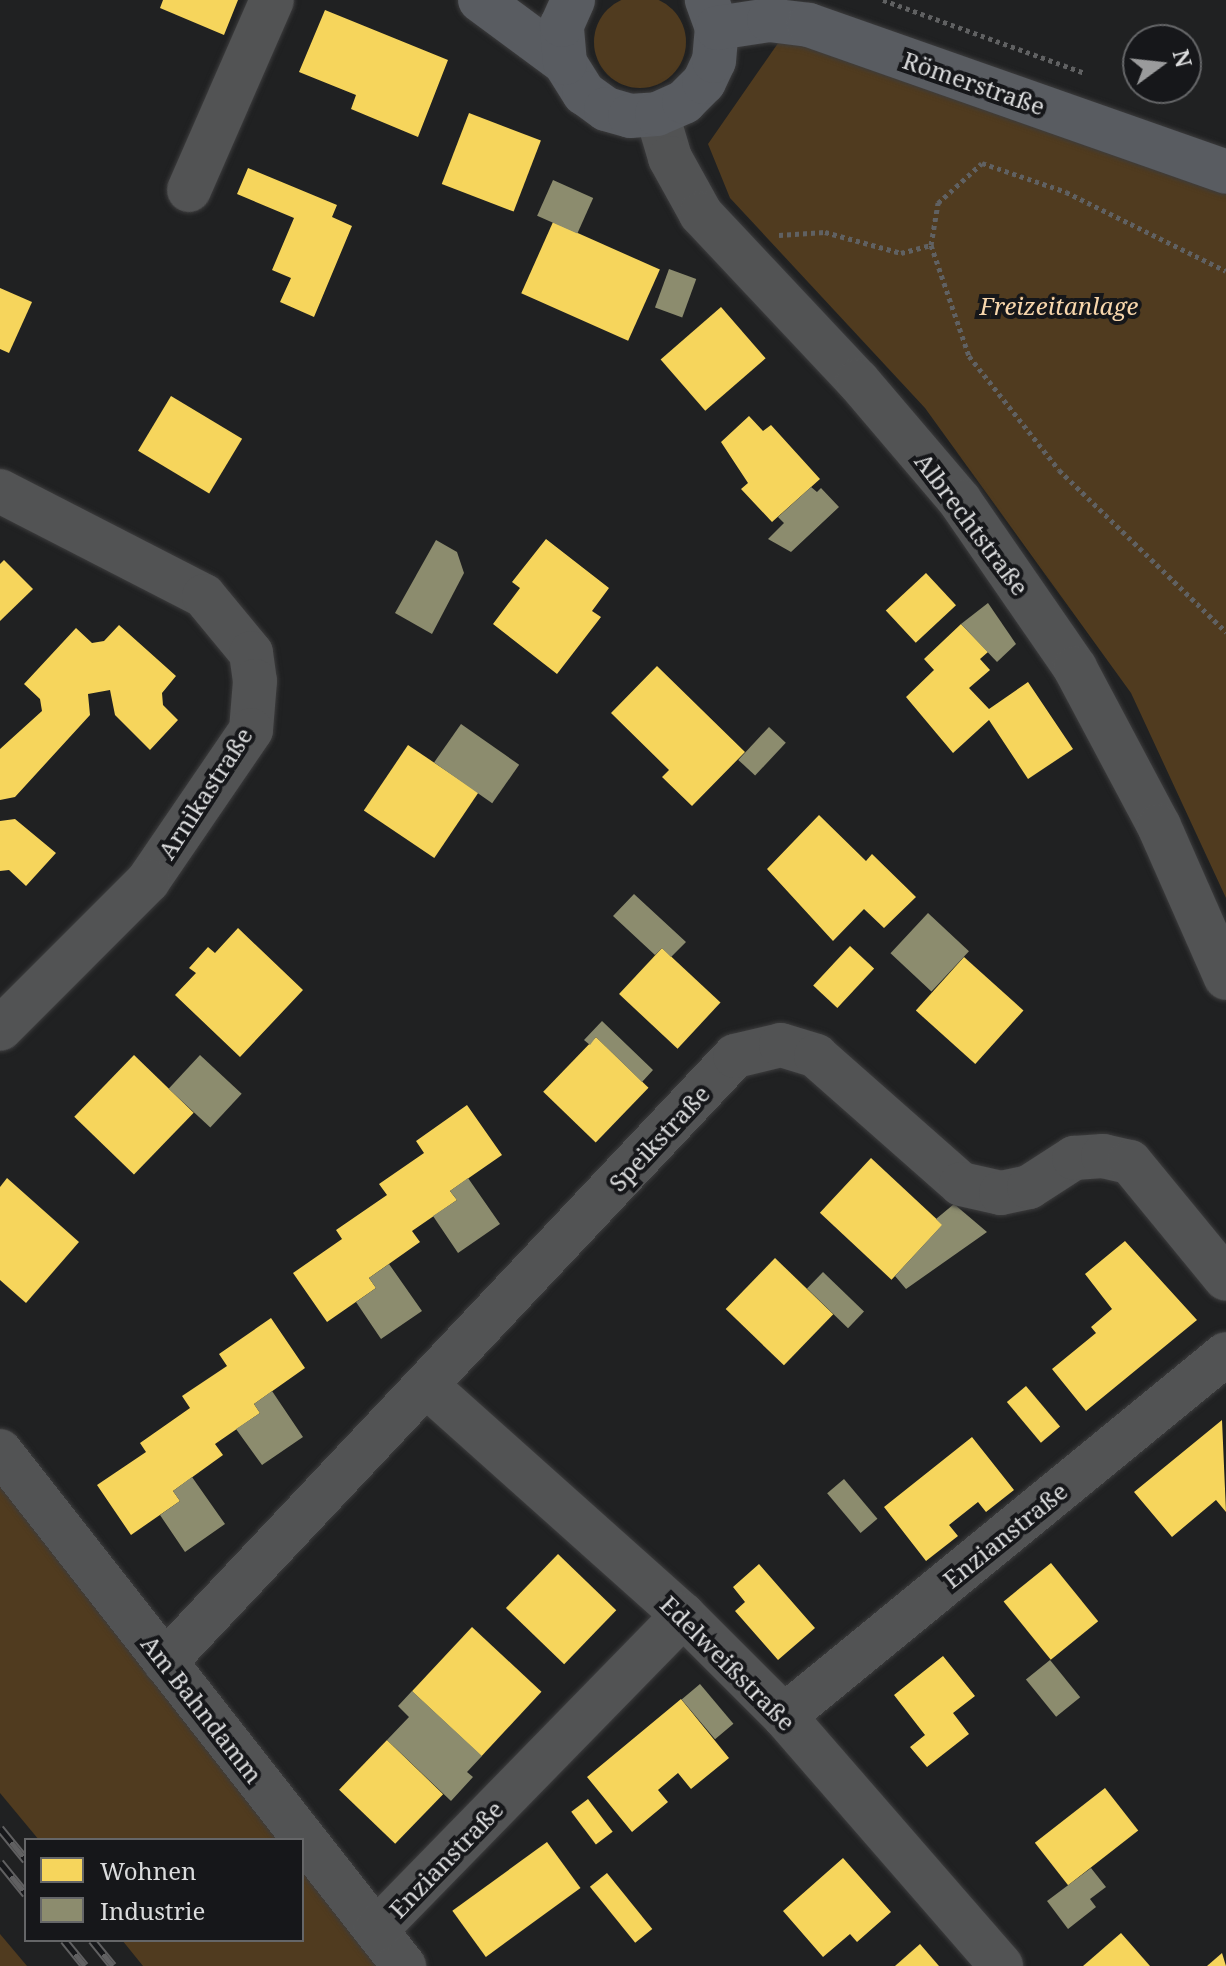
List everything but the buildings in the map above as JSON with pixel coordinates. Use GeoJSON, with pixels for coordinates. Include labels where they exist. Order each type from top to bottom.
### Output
{"type":"FeatureCollection","features":[{"type":"Feature","properties":{"kind":"main road"},"geometry":{"type":"LineString","coordinates":[[565,63],[562,25],[573,0]]}},
{"type":"Feature","properties":{"kind":"main road"},"geometry":{"type":"LineString","coordinates":[[496,1],[565,63],[584,93],[606,109],[630,116],[657,114],[684,102],[704,82],[714,61],[712,14]]}},
{"type":"Feature","properties":{"kind":"main road","name":"Römerstraße"},"geometry":{"type":"LineString","coordinates":[[712,14],[809,25],[1226,172]]}},
{"type":"Feature","properties":{"kind":"street"},"geometry":{"type":"LineString","coordinates":[[189,190],[272,0]]}},
{"type":"Feature","properties":{"kind":"street","name":"Albrechtstraße"},"geometry":{"type":"LineString","coordinates":[[657,114],[670,158],[701,214],[858,381],[960,501],[1075,668],[1159,826],[1226,978]]}},
{"type":"Feature","properties":{"kind":"street","name":"Arnikastraße"},"geometry":{"type":"LineString","coordinates":[[0,491],[204,596],[251,653],[255,681],[251,730],[148,881],[0,1029]]}},
{"type":"Feature","properties":{"kind":"street","name":"Speikstraße"},"geometry":{"type":"LineString","coordinates":[[165,1662],[428,1387],[735,1056],[781,1045],[816,1056],[961,1184],[1001,1193],[1029,1187],[1074,1158],[1103,1156],[1130,1162],[1226,1279]]}},
{"type":"Feature","properties":{"kind":"street","name":"Enzianstraße"},"geometry":{"type":"LineString","coordinates":[[784,1716],[1226,1354]]}},
{"type":"Feature","properties":{"kind":"street","name":"Edelweißstraße"},"geometry":{"type":"LineString","coordinates":[[428,1387],[683,1615],[784,1716],[1001,1966]]}},
{"type":"Feature","properties":{"kind":"street","name":"Am Bahndamm"},"geometry":{"type":"LineString","coordinates":[[0,1451],[304,1838]]}},
{"type":"Feature","properties":{"kind":"street","name":"Enzianstraße"},"geometry":{"type":"LineString","coordinates":[[376,1930],[683,1615]]}},
{"type":"Feature","properties":{"kind":"street","name":"Am Bahndamm"},"geometry":{"type":"LineString","coordinates":[[304,1839],[404,1966]]}},
{"type":"Feature","properties":{"kind":"path"},"geometry":{"type":"LineString","coordinates":[[883,0],[1092,75]]}},
{"type":"Feature","properties":{"kind":"path"},"geometry":{"type":"LineString","coordinates":[[1226,271],[1066,192],[982,163],[938,203],[931,245],[969,356],[1059,470],[1226,632]]}},
{"type":"Feature","properties":{"kind":"path"},"geometry":{"type":"LineString","coordinates":[[772,237],[825,232],[901,253],[931,245]]}},
{"type":"Feature","properties":{"kind":"green space"},"geometry":{"type":"Polygon","coordinates":[[[625,-1],[658,0],[678,17],[685,33],[685,51],[678,67],[665,80],[649,87],[631,87],[615,80],[602,67],[595,51],[595,33],[602,17],[625,-1]]]}},
{"type":"Feature","properties":{"kind":"green space","name":"Freizeitanlage"},"geometry":{"type":"Polygon","coordinates":[[[783,36],[1226,187],[1226,898],[1131,693],[925,408],[730,198],[708,144],[783,36]]]}},
{"type":"Feature","properties":{"kind":"green space"},"geometry":{"type":"Polygon","coordinates":[[[0,1466],[287,1838],[37,1838],[0,1793],[0,1466]]]}},
{"type":"Feature","properties":{"kind":"green space"},"geometry":{"type":"Polygon","coordinates":[[[304,1860],[386,1966],[143,1966],[124,1942],[304,1942],[304,1860]]]}},
{"type":"Feature","properties":{"kind":"green space"},"geometry":{"type":"Polygon","coordinates":[[[0,1934],[27,1966],[0,1966],[0,1934]]]}},
{"type":"Feature","properties":{"kind":"railway"},"geometry":{"type":"LineString","coordinates":[[0,1828],[24,1858]]}},
{"type":"Feature","properties":{"kind":"railway"},"geometry":{"type":"LineString","coordinates":[[0,1862],[24,1892]]}},
{"type":"Feature","properties":{"kind":"railway"},"geometry":{"type":"LineString","coordinates":[[66,1942],[85,1966]]}},
{"type":"Feature","properties":{"kind":"railway"},"geometry":{"type":"LineString","coordinates":[[94,1942],[113,1966]]}}]}
